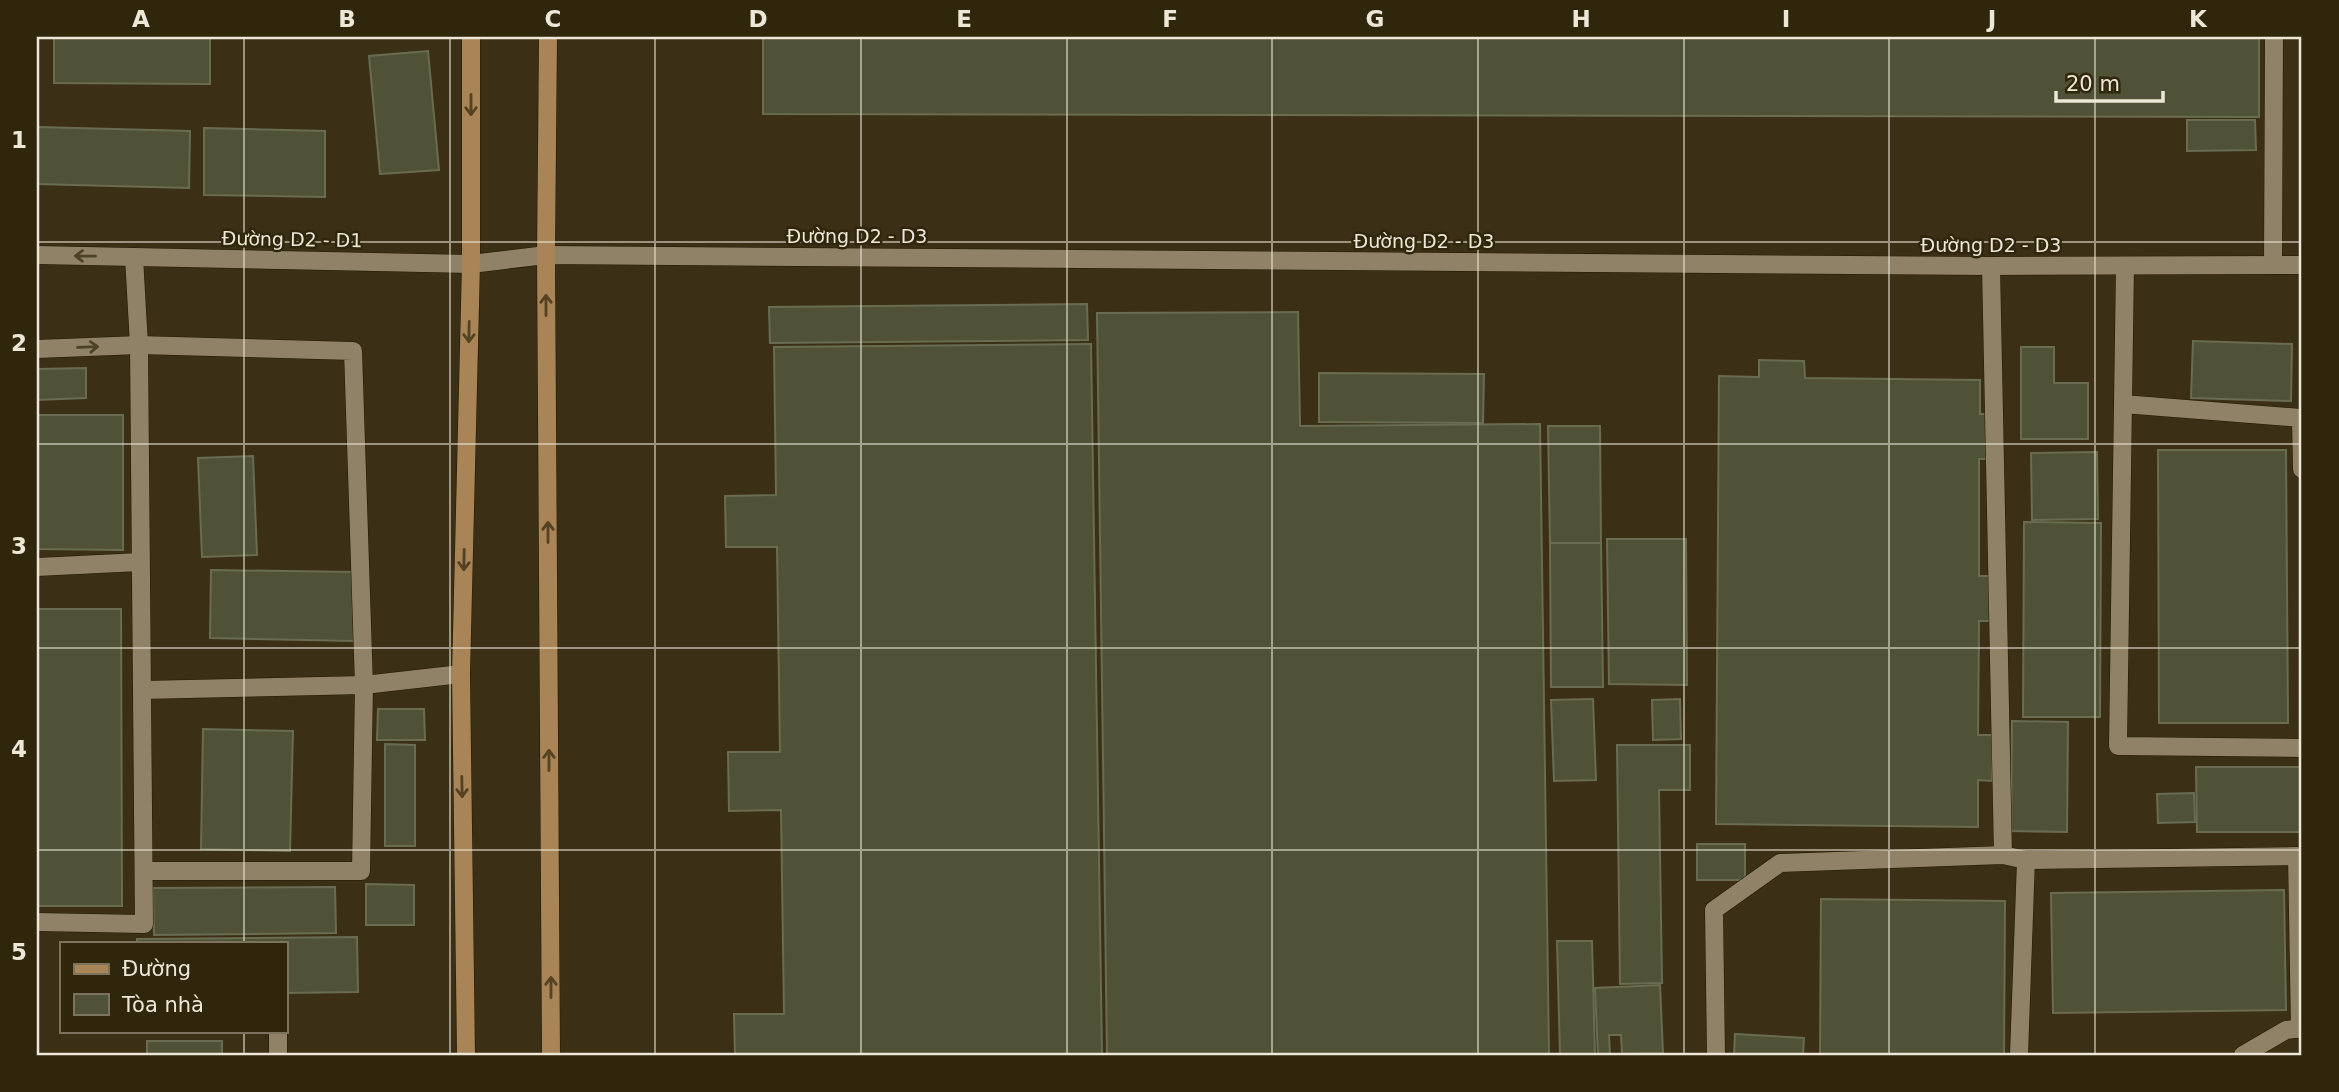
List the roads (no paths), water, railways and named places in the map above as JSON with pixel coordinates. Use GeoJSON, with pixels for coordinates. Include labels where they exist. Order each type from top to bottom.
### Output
{"type":"FeatureCollection","features":[{"type":"Feature","properties":{"kind":"street"},"geometry":{"type":"LineString","coordinates":[[466,1055],[461,674],[471,264],[471,37]]}},
{"type":"Feature","properties":{"kind":"street"},"geometry":{"type":"LineString","coordinates":[[548,37],[546,255],[551,1055]]}},
{"type":"Feature","properties":{"kind":"lane"},"geometry":{"type":"LineString","coordinates":[[2273,265],[2274,37]]}},
{"type":"Feature","properties":{"kind":"lane","name":"Đường D2 - D1"},"geometry":{"type":"LineString","coordinates":[[37,255],[471,264],[546,255]]}},
{"type":"Feature","properties":{"kind":"lane","name":"Đường D2 - D3"},"geometry":{"type":"LineString","coordinates":[[546,255],[1991,266],[2302,265]]}},
{"type":"Feature","properties":{"kind":"lane"},"geometry":{"type":"LineString","coordinates":[[37,922],[144,924],[139,345],[134,257]]}},
{"type":"Feature","properties":{"kind":"lane"},"geometry":{"type":"LineString","coordinates":[[1991,266],[2003,855]]}},
{"type":"Feature","properties":{"kind":"lane"},"geometry":{"type":"LineString","coordinates":[[2125,266],[2118,746],[2302,748]]}},
{"type":"Feature","properties":{"kind":"lane"},"geometry":{"type":"LineString","coordinates":[[37,349],[139,345],[353,351],[364,685],[360,871],[144,870]]}},
{"type":"Feature","properties":{"kind":"lane"},"geometry":{"type":"LineString","coordinates":[[2123,404],[2301,418],[2302,469]]}},
{"type":"Feature","properties":{"kind":"lane"},"geometry":{"type":"LineString","coordinates":[[37,567],[140,562]]}},
{"type":"Feature","properties":{"kind":"lane"},"geometry":{"type":"LineString","coordinates":[[142,690],[364,685],[461,674]]}},
{"type":"Feature","properties":{"kind":"lane"},"geometry":{"type":"LineString","coordinates":[[1716,1055],[1714,910],[1780,863],[2003,855],[2026,860],[2297,856],[2301,1028],[2286,1030],[2243,1055]]}},
{"type":"Feature","properties":{"kind":"lane"},"geometry":{"type":"LineString","coordinates":[[2019,1055],[2026,860]]}},
{"type":"Feature","properties":{"kind":"lane"},"geometry":{"type":"LineString","coordinates":[[278,1032],[278,1055]]}}]}
